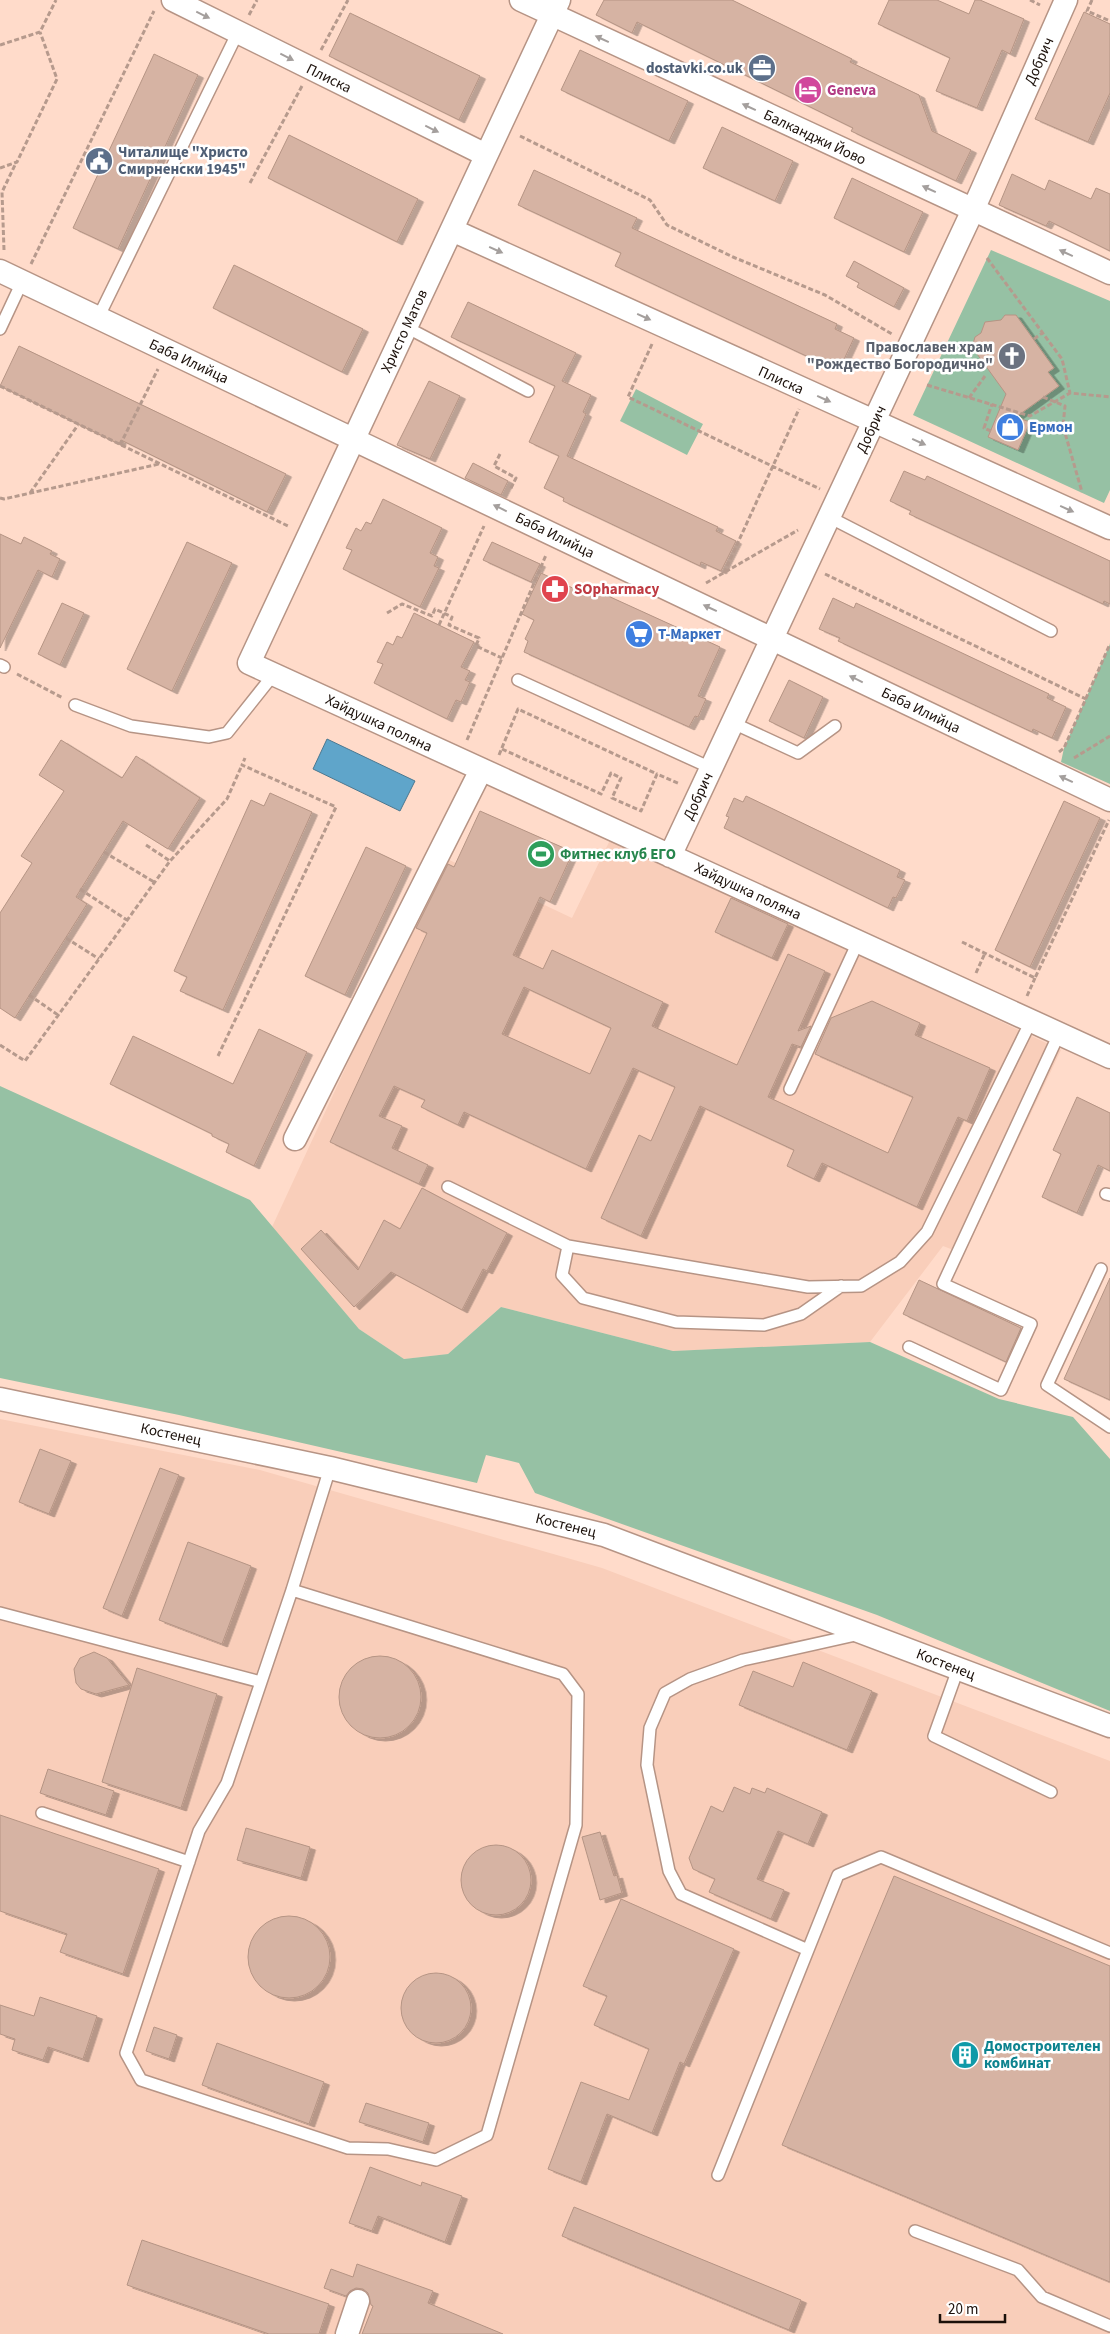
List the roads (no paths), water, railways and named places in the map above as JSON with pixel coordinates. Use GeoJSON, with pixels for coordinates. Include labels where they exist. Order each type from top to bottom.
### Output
{"type":"FeatureCollection","features":[{"type":"Feature","properties":{"kind":"street","name":"Балканджи Йово"},"geometry":{"type":"LineString","coordinates":[[521,0],[555,8],[973,210],[1110,273]]}},
{"type":"Feature","properties":{"kind":"street","name":"Добрич"},"geometry":{"type":"LineString","coordinates":[[670,856],[973,210],[1066,0]]}},
{"type":"Feature","properties":{"kind":"street","name":"Плиска"},"geometry":{"type":"LineString","coordinates":[[164,4],[238,32],[486,156]]}},
{"type":"Feature","properties":{"kind":"street","name":"Христо Матов"},"geometry":{"type":"LineString","coordinates":[[249,663],[555,8]]}},
{"type":"Feature","properties":{"kind":"street","name":"Плиска"},"geometry":{"type":"LineString","coordinates":[[452,230],[1110,528]]}},
{"type":"Feature","properties":{"kind":"street","name":"Баба Илийца"},"geometry":{"type":"LineString","coordinates":[[9,276],[498,507],[1110,800]]}},
{"type":"Feature","properties":{"kind":"street","name":"Хайдушка поляна"},"geometry":{"type":"LineString","coordinates":[[249,663],[1110,1057]]}},
{"type":"Feature","properties":{"kind":"street"},"geometry":{"type":"LineString","coordinates":[[295,1139],[486,772]]}},
{"type":"Feature","properties":{"kind":"street","name":"Костенец"},"geometry":{"type":"LineString","coordinates":[[0,1399],[330,1468],[604,1535],[1110,1726]]}},
{"type":"Feature","properties":{"kind":"street"},"geometry":{"type":"LineString","coordinates":[[347,2334],[358,2302]]}},
{"type":"Feature","properties":{"kind":"lane"},"geometry":{"type":"LineString","coordinates":[[98,318],[238,32]]}},
{"type":"Feature","properties":{"kind":"lane"},"geometry":{"type":"LineString","coordinates":[[0,329],[9,276]]}},
{"type":"Feature","properties":{"kind":"lane"},"geometry":{"type":"LineString","coordinates":[[406,328],[528,391]]}},
{"type":"Feature","properties":{"kind":"lane"},"geometry":{"type":"LineString","coordinates":[[834,508],[1051,631]]}},
{"type":"Feature","properties":{"kind":"lane"},"geometry":{"type":"LineString","coordinates":[[75,705],[131,726],[209,737],[226,733],[274,674]]}},
{"type":"Feature","properties":{"kind":"lane"},"geometry":{"type":"LineString","coordinates":[[518,680],[711,768]]}},
{"type":"Feature","properties":{"kind":"lane"},"geometry":{"type":"LineString","coordinates":[[732,723],[798,753],[835,726]]}},
{"type":"Feature","properties":{"kind":"lane"},"geometry":{"type":"LineString","coordinates":[[790,1088],[858,942]]}},
{"type":"Feature","properties":{"kind":"lane"},"geometry":{"type":"LineString","coordinates":[[448,1187],[568,1246],[808,1287],[861,1286],[900,1262],[927,1232],[1031,1021]]}},
{"type":"Feature","properties":{"kind":"lane"},"geometry":{"type":"LineString","coordinates":[[909,1347],[1001,1390],[1031,1324],[943,1284],[1059,1034]]}},
{"type":"Feature","properties":{"kind":"lane"},"geometry":{"type":"LineString","coordinates":[[568,1246],[562,1275],[583,1298],[676,1322],[764,1325],[801,1314],[841,1286]]}},
{"type":"Feature","properties":{"kind":"lane"},"geometry":{"type":"LineString","coordinates":[[1102,1269],[1047,1385],[1110,1427]]}},
{"type":"Feature","properties":{"kind":"lane"},"geometry":{"type":"LineString","coordinates":[[292,1590],[563,1674],[578,1694],[576,1825],[487,2135],[436,2160],[388,2149],[348,2148],[141,2080],[126,2053],[199,1831],[227,1783],[292,1590],[330,1468]]}},
{"type":"Feature","properties":{"kind":"lane"},"geometry":{"type":"LineString","coordinates":[[0,1613],[261,1682]]}},
{"type":"Feature","properties":{"kind":"lane"},"geometry":{"type":"LineString","coordinates":[[808,1950],[681,1894],[668,1871],[647,1765],[650,1728],[664,1693],[690,1679],[743,1660],[865,1633]]}},
{"type":"Feature","properties":{"kind":"lane"},"geometry":{"type":"LineString","coordinates":[[958,1669],[934,1736],[1050,1792]]}},
{"type":"Feature","properties":{"kind":"lane"},"geometry":{"type":"LineString","coordinates":[[42,1813],[189,1862]]}},
{"type":"Feature","properties":{"kind":"lane"},"geometry":{"type":"LineString","coordinates":[[718,2175],[838,1876],[881,1857],[1110,1953]]}},
{"type":"Feature","properties":{"kind":"lane"},"geometry":{"type":"LineString","coordinates":[[915,2231],[1018,2270],[1042,2297],[1110,2326]]}},
{"type":"Feature","properties":{"kind":"water"},"geometry":{"type":"Polygon","coordinates":[[[327,739],[415,781],[400,811],[313,769],[327,739]]]}},
{"type":"Feature","properties":{"kind":"place","name":"dostavki.co.uk"},"geometry":{"type":"Point","coordinates":[762,68]}},
{"type":"Feature","properties":{"kind":"place","name":"Geneva"},"geometry":{"type":"Point","coordinates":[808,90]}},
{"type":"Feature","properties":{"kind":"place","name":"Читалище \"Христо Смирненски 1945\""},"geometry":{"type":"Point","coordinates":[99,161]}},
{"type":"Feature","properties":{"kind":"place","name":"Православен храм \"Рождество Богородично\""},"geometry":{"type":"Point","coordinates":[1012,356]}},
{"type":"Feature","properties":{"kind":"place","name":"Ермон"},"geometry":{"type":"Point","coordinates":[1010,427]}},
{"type":"Feature","properties":{"kind":"place","name":"SOpharmacy"},"geometry":{"type":"Point","coordinates":[555,589]}},
{"type":"Feature","properties":{"kind":"place","name":"Т-Маркет"},"geometry":{"type":"Point","coordinates":[639,634]}},
{"type":"Feature","properties":{"kind":"place","name":"Фитнес клуб ЕГО"},"geometry":{"type":"Point","coordinates":[541,854]}},
{"type":"Feature","properties":{"kind":"place","name":"Домостроителен комбинат"},"geometry":{"type":"Point","coordinates":[965,2055]}}]}
